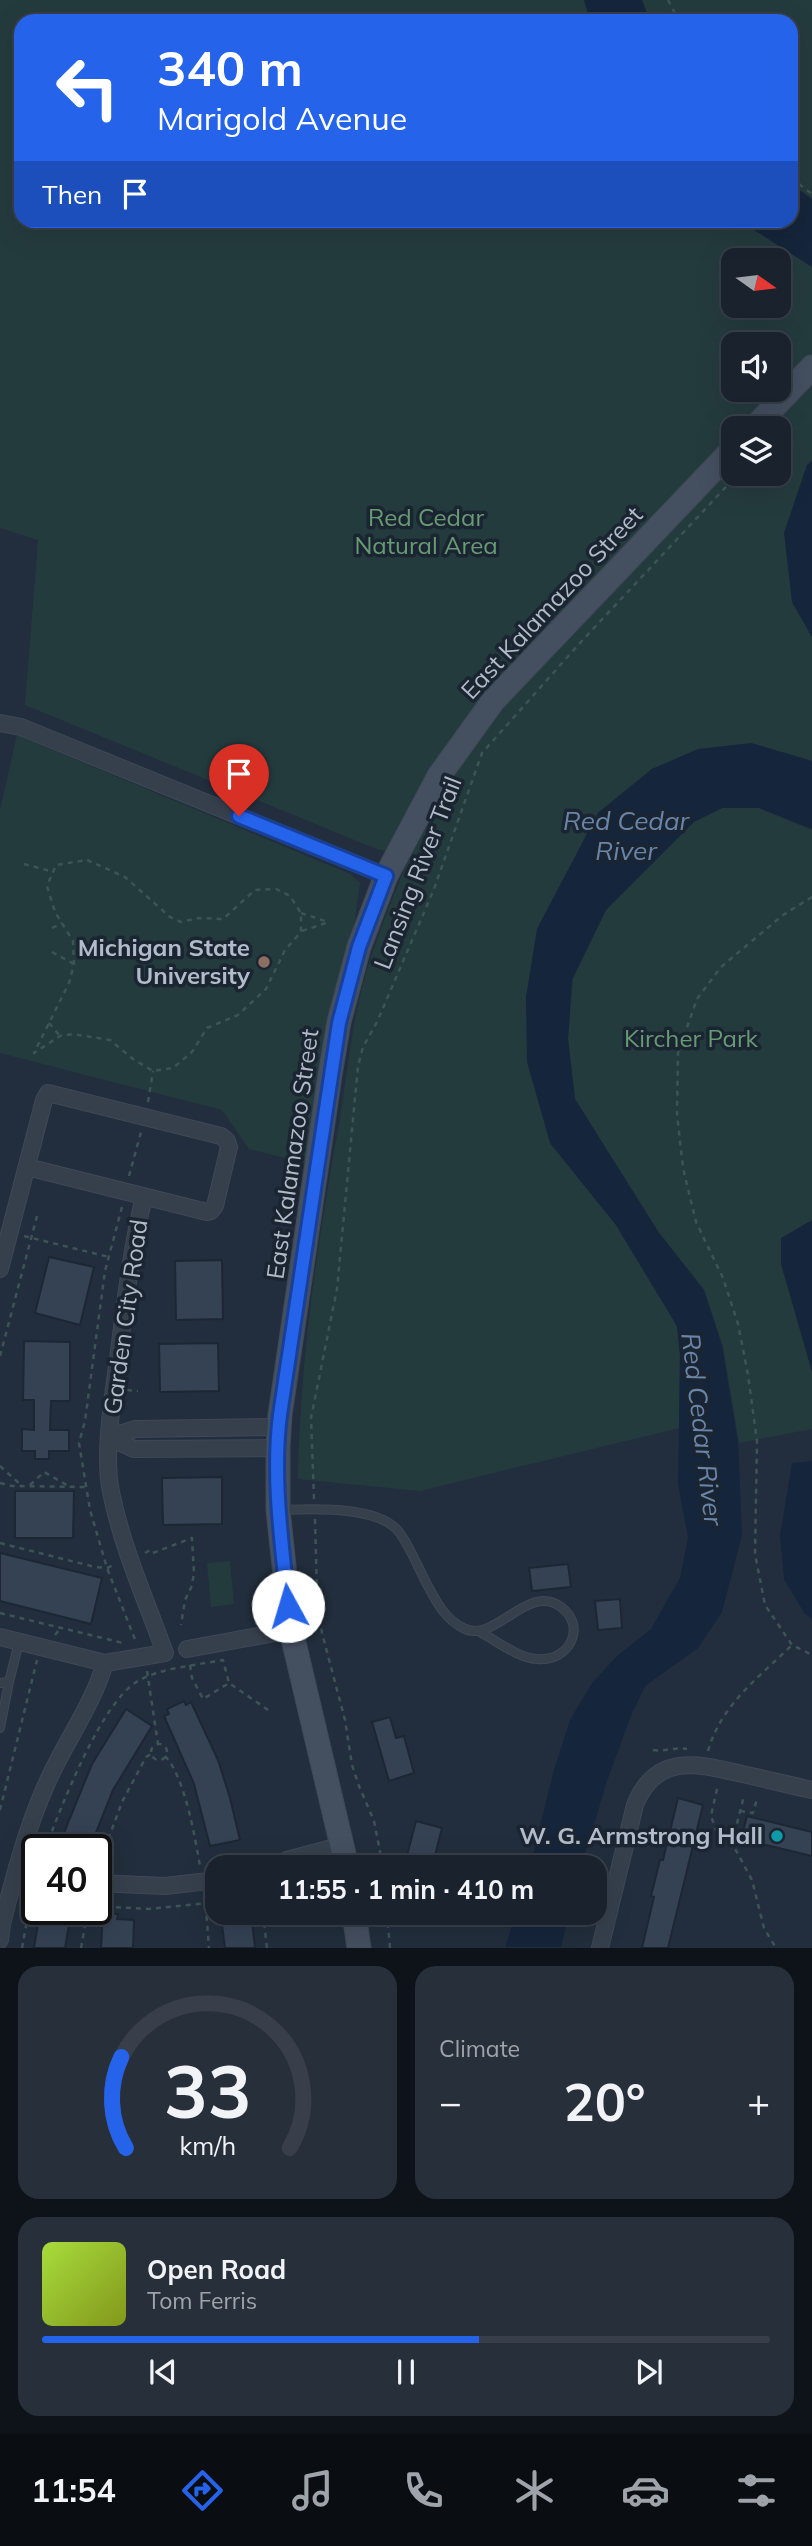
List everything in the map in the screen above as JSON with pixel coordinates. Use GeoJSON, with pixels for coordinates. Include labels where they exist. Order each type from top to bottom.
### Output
{"type":"FeatureCollection","features":[{"type":"Feature","properties":{"kind":"street"},"geometry":{"type":"LineString","coordinates":[[765,416],[812,367]]}},
{"type":"Feature","properties":{"kind":"street","name":"East Kalamazoo Street"},"geometry":{"type":"LineString","coordinates":[[343,1855],[291,1630],[278,1510],[278,1438],[339,1023],[359,947],[386,876],[439,776],[493,701],[721,462]]}},
{"type":"Feature","properties":{"kind":"street"},"geometry":{"type":"LineString","coordinates":[[0,723],[21,727],[386,876]]}},
{"type":"Feature","properties":{"kind":"street"},"geometry":{"type":"LineString","coordinates":[[0,1269],[44,1100],[48,1093],[221,1136],[229,1147],[215,1206],[211,1211],[27,1167]]}},
{"type":"Feature","properties":{"kind":"street","name":"Garden City Road"},"geometry":{"type":"LineString","coordinates":[[144,1197],[134,1239],[114,1388],[110,1490],[130,1559],[165,1653]]}},
{"type":"Feature","properties":{"kind":"street","name":"Garden City Road"},"geometry":{"type":"LineString","coordinates":[[110,1437],[135,1429],[278,1438]]}},
{"type":"Feature","properties":{"kind":"street"},"geometry":{"type":"LineString","coordinates":[[187,1649],[291,1630]]}},
{"type":"Feature","properties":{"kind":"street"},"geometry":{"type":"LineString","coordinates":[[0,1637],[104,1663],[165,1653]]}},
{"type":"Feature","properties":{"kind":"street"},"geometry":{"type":"LineString","coordinates":[[0,1940],[30,1824],[47,1783],[93,1698],[104,1663]]}},
{"type":"Feature","properties":{"kind":"street"},"geometry":{"type":"LineString","coordinates":[[600,1948],[635,1804],[648,1783],[669,1768],[705,1765],[812,1790]]}},
{"type":"Feature","properties":{"kind":"street"},"geometry":{"type":"LineString","coordinates":[[17,1867],[21,1869]]}},
{"type":"Feature","properties":{"kind":"street"},"geometry":{"type":"LineString","coordinates":[[112,1884],[165,1886],[205,1882]]}},
{"type":"Feature","properties":{"kind":"street"},"geometry":{"type":"LineString","coordinates":[[356,1925],[359,1948]]}},
{"type":"Feature","properties":{"kind":"lane"},"geometry":{"type":"LineString","coordinates":[[278,1510],[358,1512],[398,1530],[437,1604],[450,1621],[467,1630],[480,1632],[536,1659],[554,1659],[563,1654],[570,1645],[573,1634],[570,1618],[562,1608],[546,1602],[523,1607],[480,1632]]}},
{"type":"Feature","properties":{"kind":"lane"},"geometry":{"type":"LineString","coordinates":[[0,1728],[4,1683],[19,1642]]}},
{"type":"Feature","properties":{"kind":"lane"},"geometry":{"type":"LineString","coordinates":[[165,1653],[187,1649]]}},
{"type":"Feature","properties":{"kind":"path"},"geometry":{"type":"LineString","coordinates":[[798,183],[812,194]]}},
{"type":"Feature","properties":{"kind":"path","name":"Lansing River Trail"},"geometry":{"type":"LineString","coordinates":[[381,1855],[374,1821],[352,1765],[345,1720],[322,1633],[317,1596],[311,1418],[337,1289],[358,1066],[363,1047],[377,1022],[434,889],[482,753],[579,644],[727,486]]}},
{"type":"Feature","properties":{"kind":"path"},"geometry":{"type":"LineString","coordinates":[[301,913],[329,922],[301,932],[285,950],[266,989],[238,1015],[207,1028],[192,1052],[173,1068],[153,1070],[133,1059],[110,1040],[73,1034],[60,1036],[34,1053],[69,983],[74,964],[73,941],[55,912],[47,886],[56,865],[87,860],[125,877],[170,917],[181,922],[198,918],[223,919],[255,890],[276,888],[290,896],[301,913],[301,932]]}},
{"type":"Feature","properties":{"kind":"path"},"geometry":{"type":"LineString","coordinates":[[24,864],[54,872]]}},
{"type":"Feature","properties":{"kind":"path"},"geometry":{"type":"LineString","coordinates":[[812,897],[783,915],[721,967],[697,999],[678,1053],[677,1114],[683,1168],[696,1222],[727,1290],[738,1324],[748,1375],[757,1441],[755,1554],[765,1605],[792,1645],[812,1655]]}},
{"type":"Feature","properties":{"kind":"path"},"geometry":{"type":"LineString","coordinates":[[52,928],[62,923]]}},
{"type":"Feature","properties":{"kind":"path"},"geometry":{"type":"LineString","coordinates":[[52,952],[74,964]]}},
{"type":"Feature","properties":{"kind":"path"},"geometry":{"type":"LineString","coordinates":[[48,1022],[60,1036]]}},
{"type":"Feature","properties":{"kind":"path"},"geometry":{"type":"LineString","coordinates":[[0,1356],[37,1216]]}},
{"type":"Feature","properties":{"kind":"path"},"geometry":{"type":"LineString","coordinates":[[9,1232],[109,1257]]}},
{"type":"Feature","properties":{"kind":"path"},"geometry":{"type":"LineString","coordinates":[[0,1466],[21,1486]]}},
{"type":"Feature","properties":{"kind":"path"},"geometry":{"type":"LineString","coordinates":[[29,1486],[46,1472],[70,1487]]}},
{"type":"Feature","properties":{"kind":"path"},"geometry":{"type":"LineString","coordinates":[[0,1483],[86,1487]]}},
{"type":"Feature","properties":{"kind":"path"},"geometry":{"type":"LineString","coordinates":[[153,1553],[192,1538],[194,1574],[185,1600],[181,1625]]}},
{"type":"Feature","properties":{"kind":"path"},"geometry":{"type":"LineString","coordinates":[[0,1543],[107,1567]]}},
{"type":"Feature","properties":{"kind":"path"},"geometry":{"type":"LineString","coordinates":[[0,1614],[138,1646]]}},
{"type":"Feature","properties":{"kind":"path"},"geometry":{"type":"LineString","coordinates":[[0,1810],[38,1658],[61,1629]]}},
{"type":"Feature","properties":{"kind":"path"},"geometry":{"type":"LineString","coordinates":[[706,1759],[713,1735],[724,1713],[743,1691],[792,1645]]}},
{"type":"Feature","properties":{"kind":"path"},"geometry":{"type":"LineString","coordinates":[[187,1649],[192,1678],[203,1699],[229,1683]]}},
{"type":"Feature","properties":{"kind":"path"},"geometry":{"type":"LineString","coordinates":[[51,1834],[61,1804],[83,1758],[107,1717],[126,1690],[148,1676],[223,1660],[229,1683],[271,1712]]}},
{"type":"Feature","properties":{"kind":"path"},"geometry":{"type":"LineString","coordinates":[[110,1834],[122,1802],[146,1757],[151,1754],[153,1746],[160,1744],[166,1749],[166,1756],[176,1773],[205,1865]]}},
{"type":"Feature","properties":{"kind":"path"},"geometry":{"type":"LineString","coordinates":[[151,1754],[158,1760],[166,1756]]}},
{"type":"Feature","properties":{"kind":"path"},"geometry":{"type":"LineString","coordinates":[[717,1789],[711,1816],[716,1830],[732,1843],[752,1880],[764,1928],[776,1948]]}},
{"type":"Feature","properties":{"kind":"path"},"geometry":{"type":"LineString","coordinates":[[732,1843],[744,1796]]}},
{"type":"Feature","properties":{"kind":"path"},"geometry":{"type":"LineString","coordinates":[[740,1811],[753,1813],[757,1799]]}},
{"type":"Feature","properties":{"kind":"path"},"geometry":{"type":"LineString","coordinates":[[112,1907],[149,1909],[205,1904]]}},
{"type":"Feature","properties":{"kind":"path"},"geometry":{"type":"LineString","coordinates":[[22,1948],[27,1925]]}},
{"type":"Feature","properties":{"kind":"path"},"geometry":{"type":"LineString","coordinates":[[81,1948],[85,1925]]}},
{"type":"Feature","properties":{"kind":"path"},"geometry":{"type":"LineString","coordinates":[[207,1925],[209,1948]]}},
{"type":"Feature","properties":{"kind":"path"},"geometry":{"type":"LineString","coordinates":[[264,1925],[267,1948]]}},
{"type":"Feature","properties":{"kind":"path"},"geometry":{"type":"LineString","coordinates":[[388,1925],[390,1948]]}},
{"type":"Feature","properties":{"kind":"green space","name":"Red Cedar Natural Area"},"geometry":{"type":"Polygon","coordinates":[[[0,0],[812,0],[812,461],[807,465],[792,602],[812,637],[812,761],[751,743],[652,769],[598,813],[537,929],[550,1143],[616,1225],[677,1326],[680,1355],[679,1428],[420,1491],[298,1479],[302,1391],[311,1304],[354,1024],[373,951],[409,858],[374,848],[25,705],[38,540],[0,528],[0,0]]]}},
{"type":"Feature","properties":{"kind":"green space"},"geometry":{"type":"Polygon","coordinates":[[[17,735],[350,874],[360,883],[353,933],[322,1050],[306,1163],[249,1149],[222,1110],[0,1053],[0,810],[17,735]]]}},
{"type":"Feature","properties":{"kind":"green space","name":"Kircher Park"},"geometry":{"type":"Polygon","coordinates":[[[722,808],[759,808],[812,830],[812,1429],[739,1443],[723,1346],[704,1290],[659,1232],[575,1099],[568,1039],[573,979],[606,910],[693,822],[722,808]]]}},
{"type":"Feature","properties":{"kind":"green space"},"geometry":{"type":"Polygon","coordinates":[[[230,1561],[234,1604],[211,1607],[207,1563],[230,1561]]]}},
{"type":"Feature","properties":{"kind":"water"},"geometry":{"type":"Polygon","coordinates":[[[584,0],[642,0],[647,14],[588,14],[584,0]]]}},
{"type":"Feature","properties":{"kind":"water"},"geometry":{"type":"Polygon","coordinates":[[[798,189],[812,199],[812,267],[791,254],[791,248],[782,248],[751,228],[798,228],[798,189]]]}},
{"type":"Feature","properties":{"kind":"water"},"geometry":{"type":"Polygon","coordinates":[[[812,461],[812,637],[792,602],[784,533],[807,465],[812,461]]]}},
{"type":"Feature","properties":{"kind":"water","name":"Red Cedar River"},"geometry":{"type":"Polygon","coordinates":[[[751,743],[812,761],[812,829],[759,808],[722,808],[694,822],[606,910],[572,979],[568,1039],[575,1099],[658,1232],[704,1290],[722,1346],[738,1442],[742,1535],[722,1612],[698,1648],[645,1686],[607,1781],[585,1855],[533,1855],[554,1770],[570,1720],[592,1683],[617,1656],[651,1629],[680,1578],[688,1537],[678,1484],[680,1355],[677,1326],[616,1225],[550,1143],[527,1062],[526,997],[537,929],[598,813],[652,769],[698,749],[751,743]]]}},
{"type":"Feature","properties":{"kind":"water"},"geometry":{"type":"Polygon","coordinates":[[[812,1220],[812,1372],[781,1264],[781,1238],[812,1220]]]}},
{"type":"Feature","properties":{"kind":"water"},"geometry":{"type":"Polygon","coordinates":[[[812,1461],[812,1619],[805,1614],[784,1579],[780,1536],[792,1463],[812,1461]]]}},
{"type":"Feature","properties":{"kind":"water"},"geometry":{"type":"Polygon","coordinates":[[[512,1925],[566,1925],[561,1947],[505,1947],[512,1925]]]}},
{"type":"Feature","properties":{"kind":"building"},"geometry":{"type":"Polygon","coordinates":[[[49,1257],[94,1267],[80,1325],[35,1313],[49,1257]]]}},
{"type":"Feature","properties":{"kind":"building"},"geometry":{"type":"Polygon","coordinates":[[[222,1260],[223,1319],[176,1320],[175,1261],[222,1260]]]}},
{"type":"Feature","properties":{"kind":"building"},"geometry":{"type":"Polygon","coordinates":[[[24,1341],[70,1342],[70,1401],[51,1401],[50,1430],[69,1430],[69,1451],[49,1451],[49,1459],[35,1459],[35,1451],[22,1451],[22,1429],[34,1430],[34,1400],[23,1400],[24,1341]]]}},
{"type":"Feature","properties":{"kind":"building"},"geometry":{"type":"Polygon","coordinates":[[[218,1343],[219,1391],[160,1392],[159,1344],[218,1343]]]}},
{"type":"Feature","properties":{"kind":"building"},"geometry":{"type":"Polygon","coordinates":[[[222,1477],[222,1524],[163,1525],[162,1478],[222,1477]]]}},
{"type":"Feature","properties":{"kind":"building"},"geometry":{"type":"Polygon","coordinates":[[[15,1491],[74,1491],[73,1538],[15,1538],[15,1491]]]}},
{"type":"Feature","properties":{"kind":"building"},"geometry":{"type":"Polygon","coordinates":[[[0,1553],[102,1578],[91,1624],[0,1601],[0,1553]]]}},
{"type":"Feature","properties":{"kind":"building"},"geometry":{"type":"Polygon","coordinates":[[[568,1564],[571,1587],[532,1591],[529,1568],[568,1564]]]}},
{"type":"Feature","properties":{"kind":"building"},"geometry":{"type":"Polygon","coordinates":[[[620,1599],[622,1628],[598,1630],[595,1601],[620,1599]]]}},
{"type":"Feature","properties":{"kind":"building"},"geometry":{"type":"Polygon","coordinates":[[[184,1701],[186,1705],[191,1702],[218,1760],[240,1840],[210,1846],[194,1784],[164,1716],[169,1714],[167,1709],[184,1701]]]}},
{"type":"Feature","properties":{"kind":"building"},"geometry":{"type":"Polygon","coordinates":[[[126,1709],[152,1726],[113,1790],[95,1834],[63,1834],[92,1764],[126,1709]]]}},
{"type":"Feature","properties":{"kind":"building"},"geometry":{"type":"Polygon","coordinates":[[[390,1717],[396,1738],[404,1736],[414,1773],[389,1781],[372,1722],[390,1717]]]}},
{"type":"Feature","properties":{"kind":"building"},"geometry":{"type":"Polygon","coordinates":[[[678,1798],[703,1805],[668,1948],[642,1948],[654,1897],[651,1896],[678,1798]]]}},
{"type":"Feature","properties":{"kind":"building","name":"W. G. Armstrong Hall"},"geometry":{"type":"Polygon","coordinates":[[[747,1816],[812,1832],[812,1856],[741,1839],[747,1816]]]}},
{"type":"Feature","properties":{"kind":"building"},"geometry":{"type":"Polygon","coordinates":[[[416,1821],[442,1828],[435,1855],[407,1855],[416,1821]]]}},
{"type":"Feature","properties":{"kind":"building"},"geometry":{"type":"Polygon","coordinates":[[[112,1914],[118,1914],[117,1919],[134,1920],[133,1948],[101,1948],[102,1925],[112,1925],[112,1914]]]}},
{"type":"Feature","properties":{"kind":"building"},"geometry":{"type":"Polygon","coordinates":[[[38,1925],[69,1925],[65,1948],[34,1948],[38,1925]]]}},
{"type":"Feature","properties":{"kind":"building"},"geometry":{"type":"Polygon","coordinates":[[[222,1925],[252,1925],[255,1948],[225,1948],[222,1925]]]}},
{"type":"Feature","properties":{"kind":"place","name":"Michigan State University"},"geometry":{"type":"Point","coordinates":[264,962]}},
{"type":"Feature","properties":{"kind":"place","name":"W. G. Armstrong Hall"},"geometry":{"type":"Point","coordinates":[777,1836]}},
{"type":"Feature","properties":{"kind":"route"},"geometry":{"type":"LineString","coordinates":[[239,816],[386,876],[359,947],[339,1023],[278,1427],[278,1510],[288,1606]]}}]}
